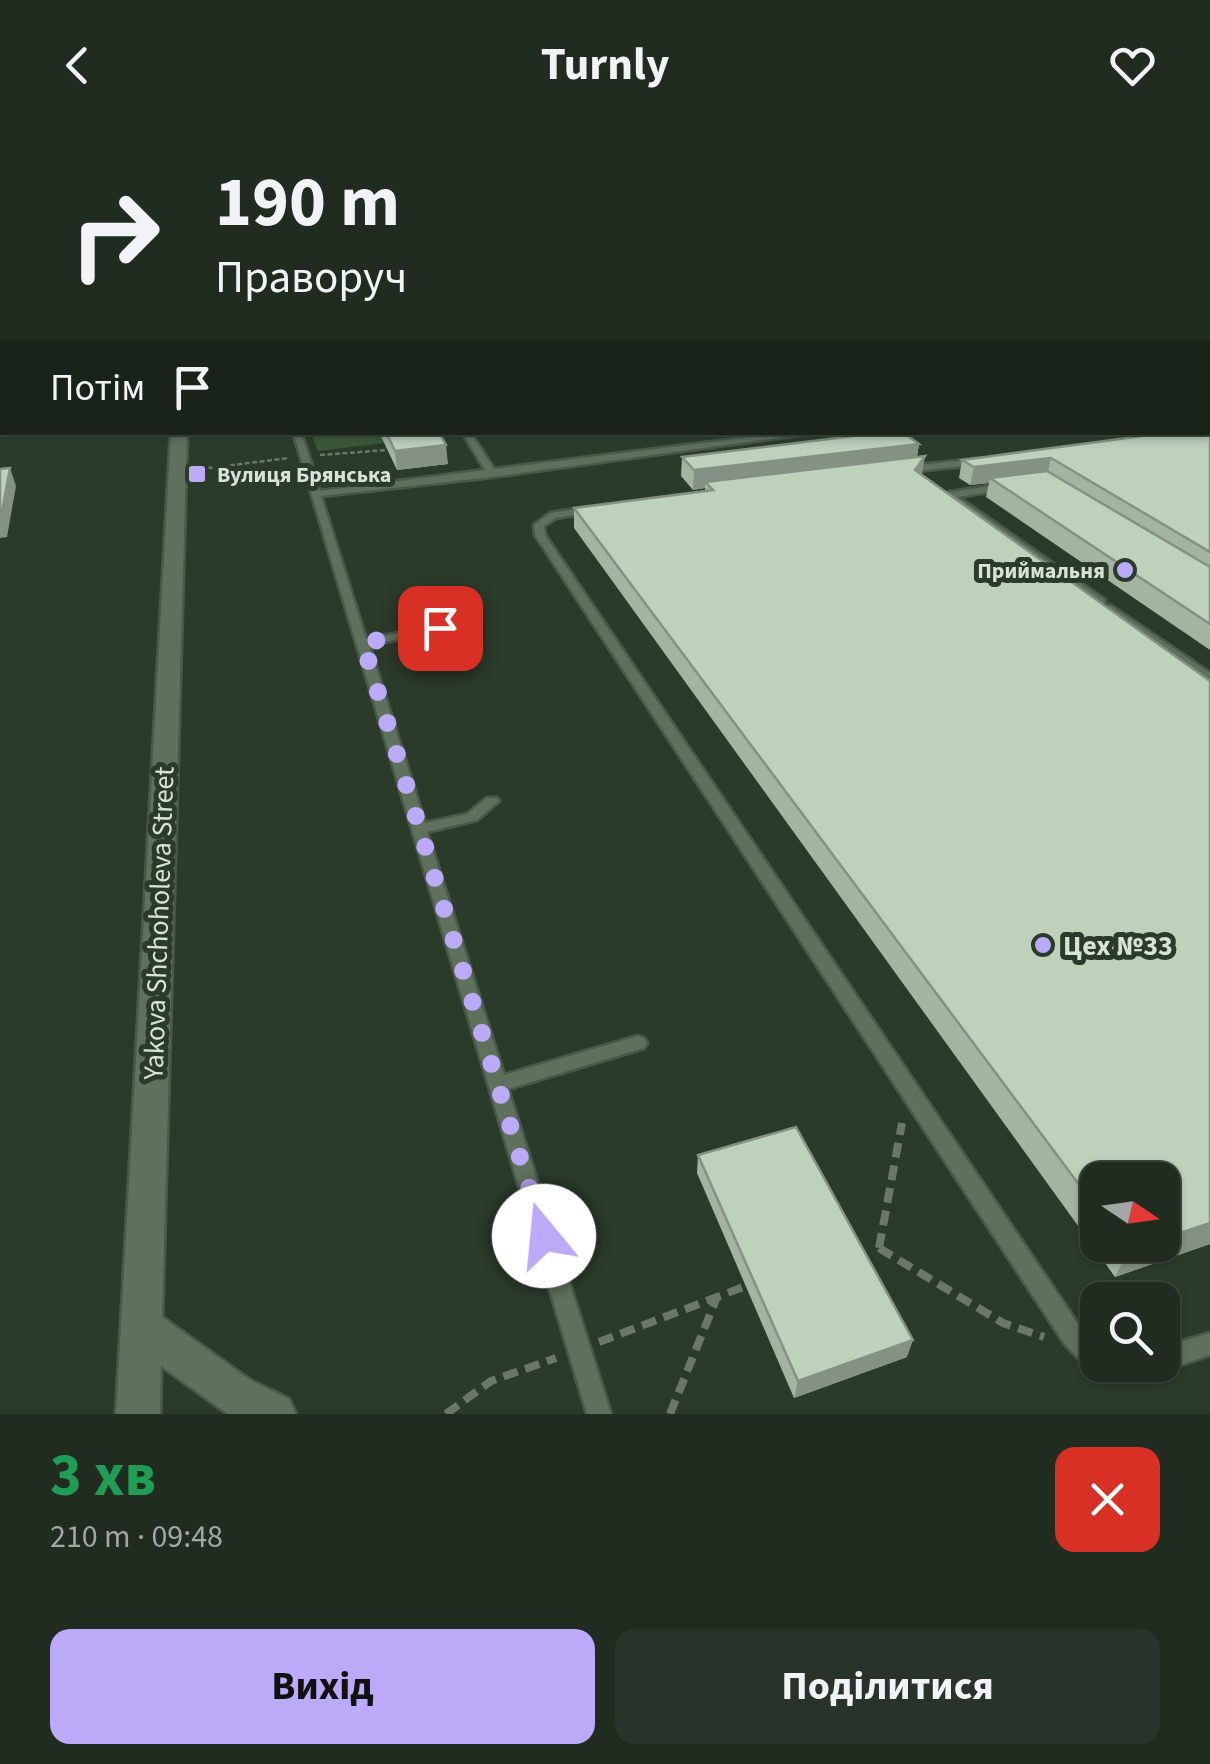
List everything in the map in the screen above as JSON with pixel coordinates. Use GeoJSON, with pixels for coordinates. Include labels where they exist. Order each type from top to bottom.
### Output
{"type":"FeatureCollection","features":[{"type":"Feature","properties":{"kind":"street","name":"Yakova Shchoholeva Street"},"geometry":{"type":"LineString","coordinates":[[138,1414],[179,435]]}},
{"type":"Feature","properties":{"kind":"street"},"geometry":{"type":"LineString","coordinates":[[141,1326],[235,1395],[274,1414]]}},
{"type":"Feature","properties":{"kind":"lane"},"geometry":{"type":"LineString","coordinates":[[298,435],[599,1414]]}},
{"type":"Feature","properties":{"kind":"lane"},"geometry":{"type":"LineString","coordinates":[[468,435],[492,474]]}},
{"type":"Feature","properties":{"kind":"lane"},"geometry":{"type":"LineString","coordinates":[[317,494],[793,435]]}},
{"type":"Feature","properties":{"kind":"lane"},"geometry":{"type":"LineString","coordinates":[[889,471],[996,460]]}},
{"type":"Feature","properties":{"kind":"lane"},"geometry":{"type":"LineString","coordinates":[[1026,484],[950,495],[1210,679]]}},
{"type":"Feature","properties":{"kind":"lane"},"geometry":{"type":"LineString","coordinates":[[599,508],[553,515],[539,524],[540,535],[1080,1343]]}},
{"type":"Feature","properties":{"kind":"lane"},"geometry":{"type":"LineString","coordinates":[[363,643],[440,628]]}},
{"type":"Feature","properties":{"kind":"lane"},"geometry":{"type":"LineString","coordinates":[[420,829],[472,816],[492,800]]}},
{"type":"Feature","properties":{"kind":"lane"},"geometry":{"type":"LineString","coordinates":[[498,1085],[638,1043]]}},
{"type":"Feature","properties":{"kind":"lane"},"geometry":{"type":"LineString","coordinates":[[1180,1353],[1210,1344]]}},
{"type":"Feature","properties":{"kind":"path"},"geometry":{"type":"LineString","coordinates":[[305,456],[388,450]]}},
{"type":"Feature","properties":{"kind":"path"},"geometry":{"type":"LineString","coordinates":[[178,472],[279,459]]}},
{"type":"Feature","properties":{"kind":"path"},"geometry":{"type":"LineString","coordinates":[[903,1117],[874,1250],[1003,1323]]}},
{"type":"Feature","properties":{"kind":"path"},"geometry":{"type":"LineString","coordinates":[[446,1414],[492,1382],[746,1286]]}},
{"type":"Feature","properties":{"kind":"path"},"geometry":{"type":"LineString","coordinates":[[670,1414],[717,1297]]}},
{"type":"Feature","properties":{"kind":"green space"},"geometry":{"type":"Polygon","coordinates":[[[312,435],[381,435],[384,443],[318,451],[312,435]]]}},
{"type":"Feature","properties":{"kind":"building"},"geometry":{"type":"Polygon","coordinates":[[[387,435],[441,435],[446,445],[395,451],[387,435]]]}},
{"type":"Feature","properties":{"kind":"building"},"geometry":{"type":"Polygon","coordinates":[[[862,435],[907,435],[919,444],[694,470],[682,457],[862,435]]]}},
{"type":"Feature","properties":{"kind":"building"},"geometry":{"type":"Polygon","coordinates":[[[1150,435],[1210,435],[1210,552],[1051,458],[974,467],[962,460],[1150,435]]]}},
{"type":"Feature","properties":{"kind":"building","name":"Цех №33"},"geometry":{"type":"Polygon","coordinates":[[[925,456],[915,470],[1210,681],[1210,1223],[1180,1233],[1180,1162],[1080,1162],[1080,1186],[574,508],[713,490],[705,482],[925,456]]]}},
{"type":"Feature","properties":{"kind":"building"},"geometry":{"type":"Polygon","coordinates":[[[10,468],[1,517],[0,517],[0,469],[10,468]]]}},
{"type":"Feature","properties":{"kind":"building"},"geometry":{"type":"Polygon","coordinates":[[[1047,471],[1210,567],[1210,624],[990,478],[1047,471]]]}},
{"type":"Feature","properties":{"kind":"building"},"geometry":{"type":"Polygon","coordinates":[[[796,1127],[913,1340],[798,1381],[698,1155],[796,1127]]]}},
{"type":"Feature","properties":{"kind":"place","name":"Вулиця Брянська"},"geometry":{"type":"Point","coordinates":[197,474]}},
{"type":"Feature","properties":{"kind":"place","name":"Приймальня"},"geometry":{"type":"Point","coordinates":[1125,570]}},
{"type":"Feature","properties":{"kind":"place","name":"Цех №33"},"geometry":{"type":"Point","coordinates":[1043,945]}},
{"type":"Feature","properties":{"kind":"route"},"geometry":{"type":"LineString","coordinates":[[440,628],[363,643],[544,1236]]}}]}
